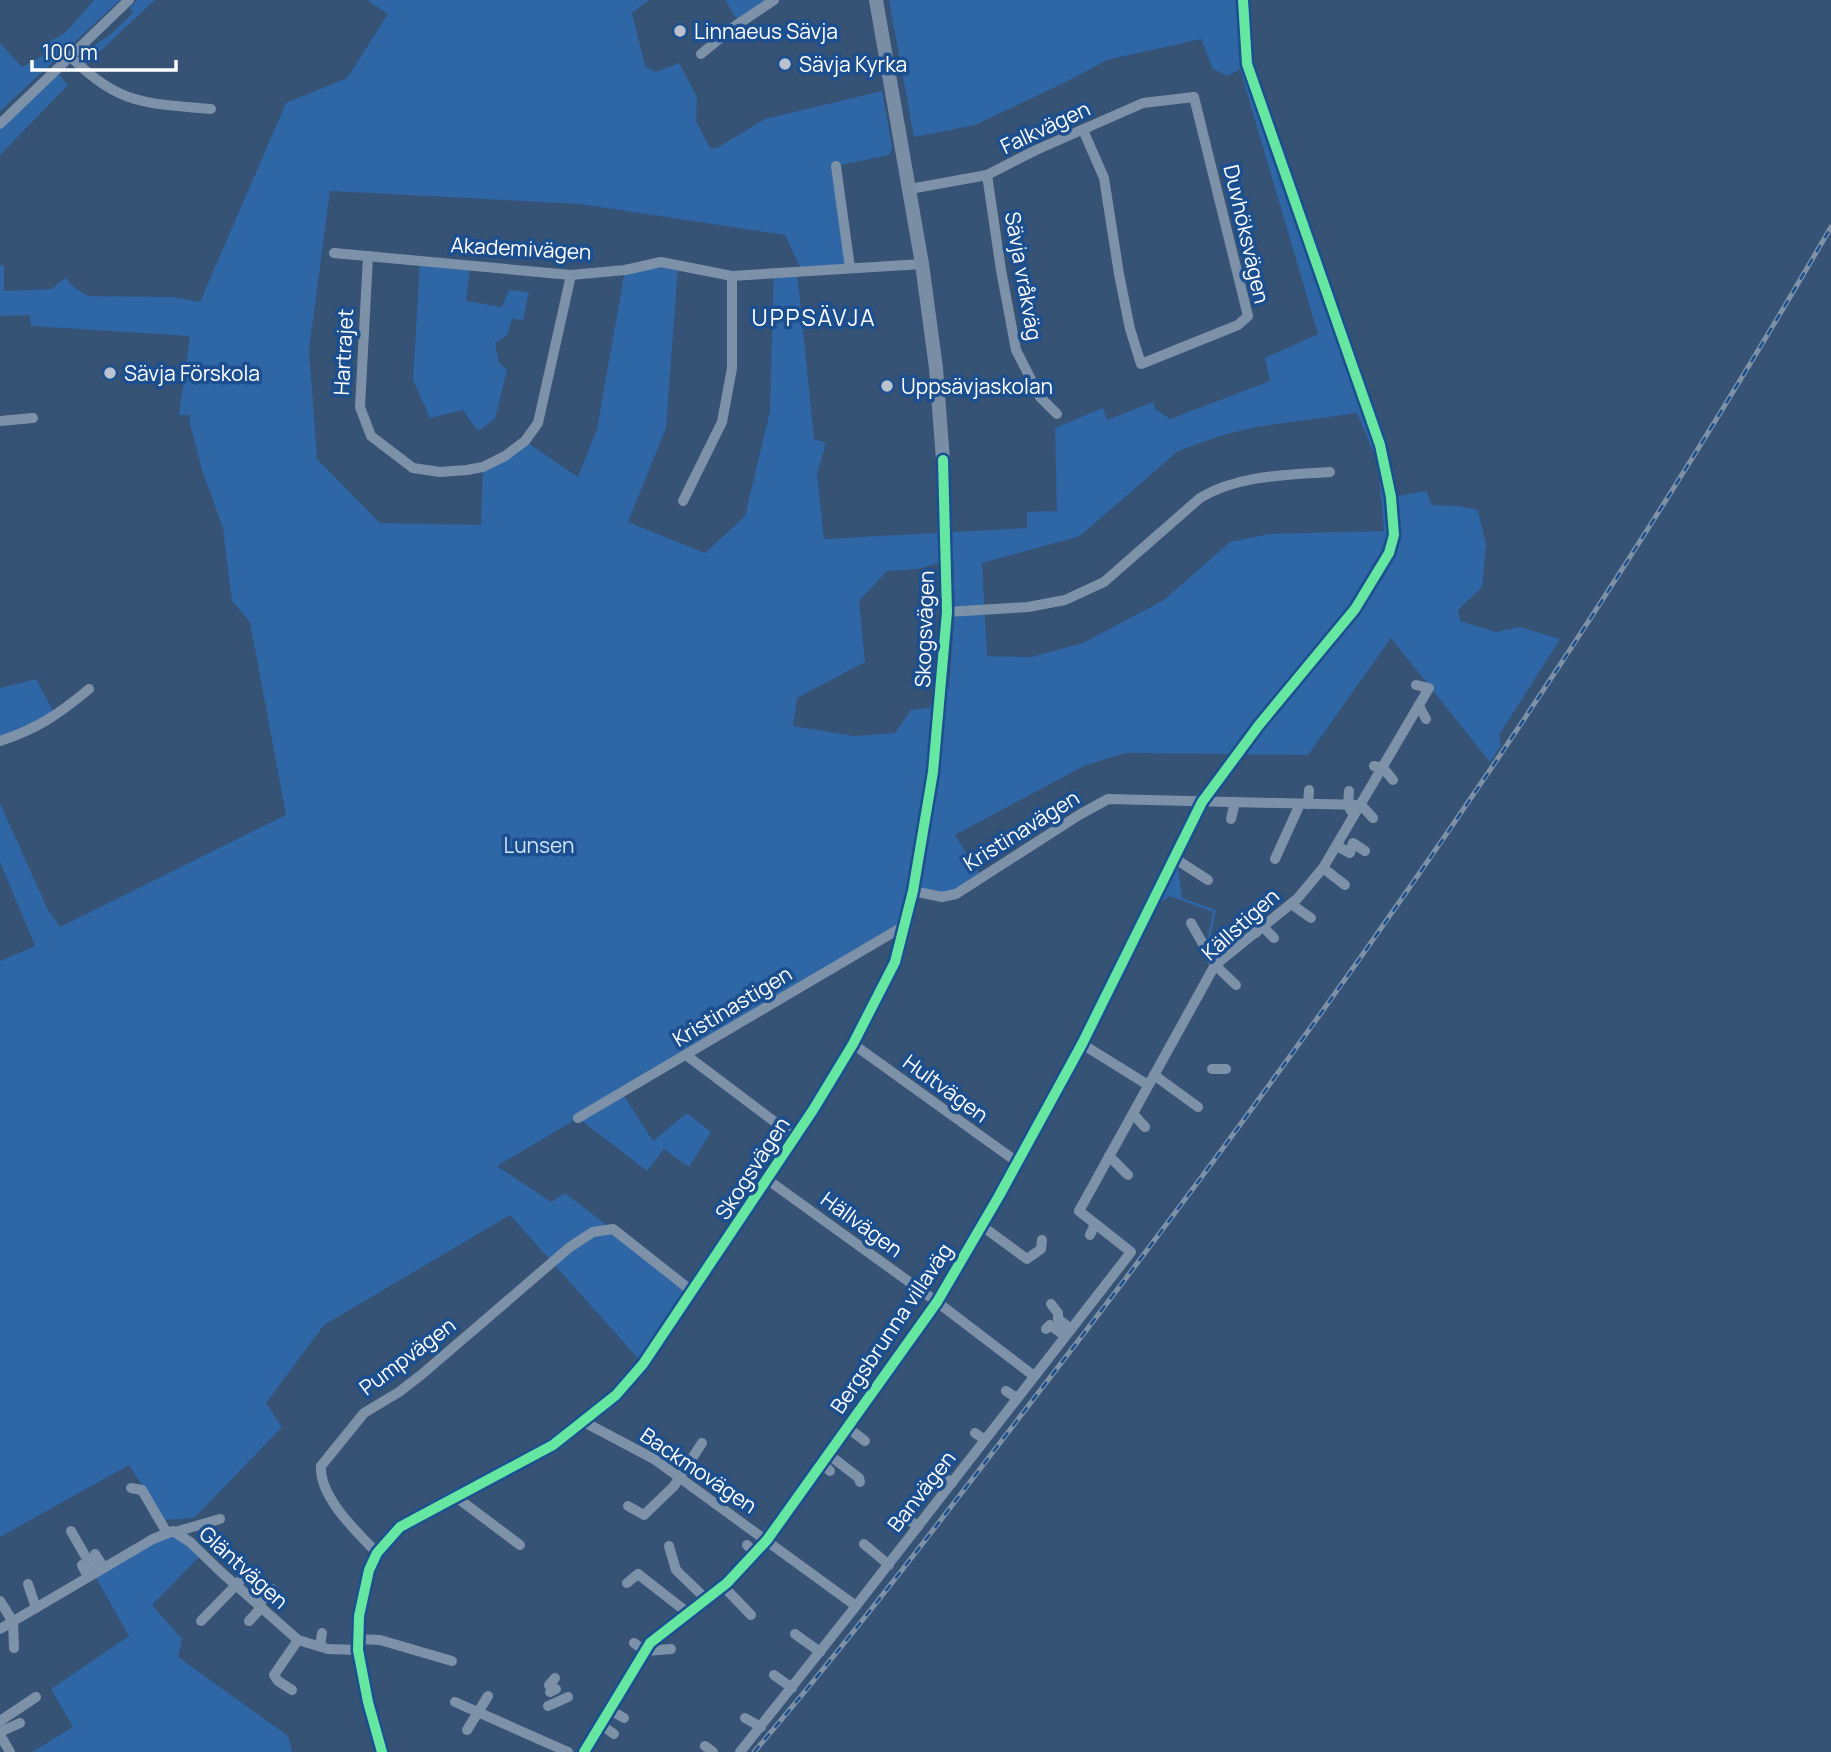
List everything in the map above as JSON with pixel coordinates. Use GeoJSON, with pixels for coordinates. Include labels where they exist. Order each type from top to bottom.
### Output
{"type":"FeatureCollection","features":[{"type":"Feature","properties":{"kind":"street"},"geometry":{"type":"LineString","coordinates":[[0,124],[129,0]]}},
{"type":"Feature","properties":{"kind":"street"},"geometry":{"type":"LineString","coordinates":[[701,54],[735,26],[774,0]]}},
{"type":"Feature","properties":{"kind":"street","name":"Skogsvägen"},"geometry":{"type":"LineString","coordinates":[[382,1752],[368,1702],[358,1645],[359,1616],[369,1570],[377,1553],[400,1527],[553,1445],[616,1395],[643,1364],[796,1138],[853,1044],[895,962],[913,891],[933,772],[947,612],[943,460],[936,368],[910,189],[876,0]]}},
{"type":"Feature","properties":{"kind":"street"},"geometry":{"type":"LineString","coordinates":[[71,57],[83,69],[118,93],[141,100],[211,110]]}},
{"type":"Feature","properties":{"kind":"street","name":"Falkvägen"},"geometry":{"type":"LineString","coordinates":[[910,189],[987,175],[1036,150],[1143,103],[1194,97]]}},
{"type":"Feature","properties":{"kind":"street","name":"Duvhöksvägen"},"geometry":{"type":"LineString","coordinates":[[1083,130],[1104,178],[1119,274],[1130,329],[1141,364],[1238,325],[1248,316],[1194,97]]}},
{"type":"Feature","properties":{"kind":"street"},"geometry":{"type":"LineString","coordinates":[[836,166],[850,268]]}},
{"type":"Feature","properties":{"kind":"street","name":"Sävja vråkväg"},"geometry":{"type":"LineString","coordinates":[[987,175],[1016,350],[1040,397],[1057,414]]}},
{"type":"Feature","properties":{"kind":"street","name":"Akademivägen"},"geometry":{"type":"LineString","coordinates":[[334,253],[571,275],[625,270],[661,262],[732,276],[922,264]]}},
{"type":"Feature","properties":{"kind":"street","name":"Hartrajet"},"geometry":{"type":"LineString","coordinates":[[368,256],[360,407],[371,436],[413,468],[440,472],[483,467],[505,456],[525,441],[538,423],[571,275]]}},
{"type":"Feature","properties":{"kind":"street"},"geometry":{"type":"LineString","coordinates":[[683,501],[722,422],[732,368],[732,276]]}},
{"type":"Feature","properties":{"kind":"street"},"geometry":{"type":"LineString","coordinates":[[0,421],[33,418]]}},
{"type":"Feature","properties":{"kind":"street"},"geometry":{"type":"LineString","coordinates":[[947,612],[1028,607],[1065,600],[1104,582],[1200,498],[1217,487],[1275,476],[1330,471]]}},
{"type":"Feature","properties":{"kind":"street","name":"Källstigen"},"geometry":{"type":"LineString","coordinates":[[1095,1224],[1079,1211],[1089,1186],[1109,1156],[1112,1140],[1133,1114],[1179,1024],[1215,965],[1291,904],[1307,879],[1323,868],[1330,850],[1361,806],[1378,767],[1429,688],[1416,685]]}},
{"type":"Feature","properties":{"kind":"street"},"geometry":{"type":"LineString","coordinates":[[0,741],[26,732],[56,716],[89,689]]}},
{"type":"Feature","properties":{"kind":"street"},"geometry":{"type":"LineString","coordinates":[[1413,710],[1426,719]]}},
{"type":"Feature","properties":{"kind":"street"},"geometry":{"type":"LineString","coordinates":[[1378,767],[1393,780]]}},
{"type":"Feature","properties":{"kind":"street"},"geometry":{"type":"LineString","coordinates":[[1304,804],[1309,790]]}},
{"type":"Feature","properties":{"kind":"street"},"geometry":{"type":"LineString","coordinates":[[1349,791],[1348,805],[1354,818]]}},
{"type":"Feature","properties":{"kind":"street","name":"Kristinavägen"},"geometry":{"type":"LineString","coordinates":[[913,891],[942,897],[956,894],[1108,799],[1361,806]]}},
{"type":"Feature","properties":{"kind":"street","name":"Bergsbrunna villaväg"},"geometry":{"type":"LineString","coordinates":[[583,1748],[601,1725],[650,1643],[678,1627],[688,1613],[723,1586],[751,1549],[766,1540],[787,1504],[822,1463],[937,1302],[1082,1044],[1202,802]]}},
{"type":"Feature","properties":{"kind":"street"},"geometry":{"type":"LineString","coordinates":[[1231,819],[1235,802]]}},
{"type":"Feature","properties":{"kind":"street","name":"Källstigen"},"geometry":{"type":"LineString","coordinates":[[1275,859],[1304,804]]}},
{"type":"Feature","properties":{"kind":"street"},"geometry":{"type":"LineString","coordinates":[[1361,806],[1373,818]]}},
{"type":"Feature","properties":{"kind":"street"},"geometry":{"type":"LineString","coordinates":[[1330,850],[1350,853],[1353,843],[1365,851]]}},
{"type":"Feature","properties":{"kind":"street"},"geometry":{"type":"LineString","coordinates":[[1174,858],[1208,880]]}},
{"type":"Feature","properties":{"kind":"street"},"geometry":{"type":"LineString","coordinates":[[1323,868],[1345,885]]}},
{"type":"Feature","properties":{"kind":"street"},"geometry":{"type":"LineString","coordinates":[[1291,904],[1311,918]]}},
{"type":"Feature","properties":{"kind":"street"},"geometry":{"type":"LineString","coordinates":[[1240,919],[1274,938]]}},
{"type":"Feature","properties":{"kind":"street"},"geometry":{"type":"LineString","coordinates":[[1191,923],[1215,965],[1236,985]]}},
{"type":"Feature","properties":{"kind":"street","name":"Kristinastigen"},"geometry":{"type":"LineString","coordinates":[[578,1118],[904,926]]}},
{"type":"Feature","properties":{"kind":"street","name":"Hultvägen"},"geometry":{"type":"LineString","coordinates":[[853,1044],[1017,1162]]}},
{"type":"Feature","properties":{"kind":"street"},"geometry":{"type":"LineString","coordinates":[[1082,1044],[1148,1085]]}},
{"type":"Feature","properties":{"kind":"street"},"geometry":{"type":"LineString","coordinates":[[687,1055],[796,1138]]}},
{"type":"Feature","properties":{"kind":"street"},"geometry":{"type":"LineString","coordinates":[[1212,1069],[1226,1069]]}},
{"type":"Feature","properties":{"kind":"street"},"geometry":{"type":"LineString","coordinates":[[1154,1075],[1198,1107]]}},
{"type":"Feature","properties":{"kind":"street"},"geometry":{"type":"LineString","coordinates":[[1133,1114],[1145,1127]]}},
{"type":"Feature","properties":{"kind":"street"},"geometry":{"type":"LineString","coordinates":[[1126,1126],[1133,1135]]}},
{"type":"Feature","properties":{"kind":"street"},"geometry":{"type":"LineString","coordinates":[[1109,1156],[1128,1175]]}},
{"type":"Feature","properties":{"kind":"street","name":"Hällvägen"},"geometry":{"type":"LineString","coordinates":[[768,1180],[1034,1376]]}},
{"type":"Feature","properties":{"kind":"street"},"geometry":{"type":"LineString","coordinates":[[1090,1235],[1095,1224]]}},
{"type":"Feature","properties":{"kind":"street","name":"Banvägen"},"geometry":{"type":"LineString","coordinates":[[740,1752],[1132,1252],[1122,1238],[1095,1224]]}},
{"type":"Feature","properties":{"kind":"street"},"geometry":{"type":"LineString","coordinates":[[982,1226],[1027,1259],[1041,1250],[1042,1240]]}},
{"type":"Feature","properties":{"kind":"street","name":"Pumpvägen"},"geometry":{"type":"LineString","coordinates":[[377,1553],[338,1511],[320,1474],[321,1466],[364,1413],[421,1375],[570,1247],[593,1232],[613,1229],[692,1292]]}},
{"type":"Feature","properties":{"kind":"street"},"geometry":{"type":"LineString","coordinates":[[1051,1304],[1068,1332]]}},
{"type":"Feature","properties":{"kind":"street"},"geometry":{"type":"LineString","coordinates":[[1046,1329],[1050,1325],[1068,1332]]}},
{"type":"Feature","properties":{"kind":"street"},"geometry":{"type":"LineString","coordinates":[[1006,1391],[1017,1398]]}},
{"type":"Feature","properties":{"kind":"street","name":"Backmovägen"},"geometry":{"type":"LineString","coordinates":[[584,1422],[654,1459],[766,1540],[829,1592],[856,1606]]}},
{"type":"Feature","properties":{"kind":"street"},"geometry":{"type":"LineString","coordinates":[[848,1427],[865,1441]]}},
{"type":"Feature","properties":{"kind":"street"},"geometry":{"type":"LineString","coordinates":[[975,1433],[985,1440]]}},
{"type":"Feature","properties":{"kind":"street"},"geometry":{"type":"LineString","coordinates":[[628,1506],[644,1515],[674,1486],[702,1443]]}},
{"type":"Feature","properties":{"kind":"street"},"geometry":{"type":"LineString","coordinates":[[828,1454],[859,1478],[860,1482]]}},
{"type":"Feature","properties":{"kind":"street"},"geometry":{"type":"LineString","coordinates":[[822,1463],[830,1471]]}},
{"type":"Feature","properties":{"kind":"street"},"geometry":{"type":"LineString","coordinates":[[937,1474],[952,1483]]}},
{"type":"Feature","properties":{"kind":"street"},"geometry":{"type":"LineString","coordinates":[[131,1488],[142,1490],[171,1533],[220,1519]]}},
{"type":"Feature","properties":{"kind":"street"},"geometry":{"type":"LineString","coordinates":[[456,1497],[520,1545]]}},
{"type":"Feature","properties":{"kind":"street"},"geometry":{"type":"LineString","coordinates":[[905,1516],[918,1527]]}},
{"type":"Feature","properties":{"kind":"street"},"geometry":{"type":"LineString","coordinates":[[71,1531],[95,1573]]}},
{"type":"Feature","properties":{"kind":"street","name":"Gläntvägen"},"geometry":{"type":"LineString","coordinates":[[0,1628],[43,1607],[151,1533],[171,1533],[197,1548],[223,1579],[236,1586],[298,1640],[320,1646],[358,1645],[380,1640],[452,1661]]}},
{"type":"Feature","properties":{"kind":"street"},"geometry":{"type":"LineString","coordinates":[[864,1544],[889,1565]]}},
{"type":"Feature","properties":{"kind":"street"},"geometry":{"type":"LineString","coordinates":[[670,1546],[676,1570],[706,1599]]}},
{"type":"Feature","properties":{"kind":"street"},"geometry":{"type":"LineString","coordinates":[[95,1554],[95,1573]]}},
{"type":"Feature","properties":{"kind":"street"},"geometry":{"type":"LineString","coordinates":[[82,1565],[95,1573]]}},
{"type":"Feature","properties":{"kind":"street"},"geometry":{"type":"LineString","coordinates":[[627,1583],[638,1574],[688,1613]]}},
{"type":"Feature","properties":{"kind":"street"},"geometry":{"type":"LineString","coordinates":[[201,1621],[244,1577]]}},
{"type":"Feature","properties":{"kind":"street"},"geometry":{"type":"LineString","coordinates":[[28,1584],[43,1607]]}},
{"type":"Feature","properties":{"kind":"street"},"geometry":{"type":"LineString","coordinates":[[723,1586],[751,1615]]}},
{"type":"Feature","properties":{"kind":"street"},"geometry":{"type":"LineString","coordinates":[[249,1621],[272,1589]]}},
{"type":"Feature","properties":{"kind":"street"},"geometry":{"type":"LineString","coordinates":[[0,1601],[13,1622],[14,1647]]}},
{"type":"Feature","properties":{"kind":"street"},"geometry":{"type":"LineString","coordinates":[[320,1646],[322,1633]]}},
{"type":"Feature","properties":{"kind":"street"},"geometry":{"type":"LineString","coordinates":[[795,1634],[820,1652]]}},
{"type":"Feature","properties":{"kind":"street"},"geometry":{"type":"LineString","coordinates":[[288,1692],[292,1690],[273,1681],[276,1670],[286,1660],[298,1640]]}},
{"type":"Feature","properties":{"kind":"street"},"geometry":{"type":"LineString","coordinates":[[634,1643],[645,1651],[671,1649]]}},
{"type":"Feature","properties":{"kind":"street"},"geometry":{"type":"LineString","coordinates":[[774,1675],[792,1688]]}},
{"type":"Feature","properties":{"kind":"street"},"geometry":{"type":"LineString","coordinates":[[467,1730],[488,1696]]}},
{"type":"Feature","properties":{"kind":"street"},"geometry":{"type":"LineString","coordinates":[[0,1721],[36,1697]]}},
{"type":"Feature","properties":{"kind":"street"},"geometry":{"type":"LineString","coordinates":[[548,1706],[568,1698]]}},
{"type":"Feature","properties":{"kind":"street"},"geometry":{"type":"LineString","coordinates":[[455,1702],[568,1752]]}},
{"type":"Feature","properties":{"kind":"street"},"geometry":{"type":"LineString","coordinates":[[610,1710],[624,1718]]}},
{"type":"Feature","properties":{"kind":"street"},"geometry":{"type":"LineString","coordinates":[[746,1718],[761,1727]]}},
{"type":"Feature","properties":{"kind":"street"},"geometry":{"type":"LineString","coordinates":[[10,1752],[0,1733],[20,1723]]}},
{"type":"Feature","properties":{"kind":"street"},"geometry":{"type":"LineString","coordinates":[[601,1725],[614,1734]]}},
{"type":"Feature","properties":{"kind":"green space"},"geometry":{"type":"Polygon","coordinates":[[[94,0],[120,0],[0,111],[0,43],[22,67],[44,55],[41,47],[66,32],[94,0]]]}},
{"type":"Feature","properties":{"kind":"green space"},"geometry":{"type":"Polygon","coordinates":[[[137,0],[155,0],[83,67],[79,58],[83,49],[86,51],[111,34],[133,13],[130,8],[137,0]]]}},
{"type":"Feature","properties":{"kind":"green space","name":"Lunsen"},"geometry":{"type":"Polygon","coordinates":[[[367,0],[649,0],[632,13],[645,66],[656,72],[679,63],[697,97],[696,121],[710,148],[717,148],[765,119],[882,91],[892,147],[889,155],[836,166],[850,268],[802,271],[785,235],[580,204],[330,191],[309,350],[317,459],[380,523],[481,525],[483,467],[525,441],[578,477],[597,429],[625,270],[678,265],[666,428],[628,522],[705,553],[745,516],[770,411],[774,272],[797,270],[814,439],[826,443],[817,474],[824,539],[1027,528],[1027,512],[1057,511],[1055,428],[1103,408],[1107,420],[1153,402],[1155,409],[1170,419],[1270,381],[1265,358],[1318,334],[1240,69],[1228,76],[1213,69],[1201,39],[1107,60],[975,125],[914,137],[889,0],[1243,0],[1247,64],[1380,445],[1391,497],[1426,491],[1432,505],[1478,510],[1486,545],[1482,587],[1458,610],[1460,621],[1496,632],[1520,627],[1560,639],[1499,735],[1501,746],[1490,762],[1391,638],[1308,755],[1125,753],[1084,766],[955,835],[982,878],[956,894],[913,891],[904,926],[622,1093],[653,1141],[687,1113],[711,1132],[689,1167],[664,1149],[647,1171],[578,1118],[497,1166],[551,1202],[565,1193],[693,1292],[643,1364],[510,1215],[324,1325],[266,1403],[282,1427],[194,1518],[165,1520],[129,1465],[0,1537],[0,961],[35,946],[0,862],[0,803],[47,908],[60,927],[286,815],[250,622],[232,601],[223,528],[202,470],[190,415],[179,415],[190,336],[31,326],[30,315],[0,316],[0,265],[4,265],[4,291],[52,289],[65,278],[88,296],[172,297],[200,302],[286,103],[347,78],[388,14],[367,0]],[[1357,413],[1256,427],[1178,451],[1080,536],[982,563],[987,656],[1031,657],[1083,643],[1164,600],[1230,542],[1269,534],[1384,531],[1378,463],[1357,413]],[[953,559],[918,569],[887,571],[859,601],[865,662],[797,698],[793,726],[854,736],[895,733],[911,710],[929,708],[949,688],[955,611],[953,559]]]}},
{"type":"Feature","properties":{"kind":"green space"},"geometry":{"type":"Polygon","coordinates":[[[725,0],[774,0],[755,12],[736,18],[725,0]]]}},
{"type":"Feature","properties":{"kind":"green space"},"geometry":{"type":"Polygon","coordinates":[[[58,73],[68,85],[0,155],[0,129],[58,73]]]}},
{"type":"Feature","properties":{"kind":"green space"},"geometry":{"type":"Polygon","coordinates":[[[420,261],[470,266],[466,301],[502,307],[509,290],[529,292],[523,320],[512,319],[507,335],[495,343],[499,363],[507,370],[495,419],[478,431],[463,410],[430,418],[413,380],[420,261]]]}},
{"type":"Feature","properties":{"kind":"green space"},"geometry":{"type":"Polygon","coordinates":[[[36,679],[56,716],[0,741],[0,688],[36,679]]]}},
{"type":"Feature","properties":{"kind":"green space"},"geometry":{"type":"Polygon","coordinates":[[[1178,866],[1182,898],[1216,910],[1208,948],[1206,946],[1213,912],[1170,896],[1159,903],[1178,866]]]}},
{"type":"Feature","properties":{"kind":"green space"},"geometry":{"type":"Polygon","coordinates":[[[173,1531],[203,1553],[152,1605],[182,1639],[178,1657],[288,1736],[292,1752],[32,1752],[73,1727],[51,1689],[129,1636],[94,1574],[173,1531]]]}},
{"type":"Feature","properties":{"kind":"railway"},"geometry":{"type":"LineString","coordinates":[[754,1752],[866,1616],[1045,1384],[1151,1245],[1357,962],[1457,819],[1650,526],[1831,227]]}},
{"type":"Feature","properties":{"kind":"cycle path"},"geometry":{"type":"LineString","coordinates":[[584,1752],[650,1643],[727,1583],[767,1540],[937,1302],[999,1196],[1082,1044],[1202,802],[1259,725],[1355,609],[1389,553],[1394,535],[1391,497],[1380,445],[1247,64],[1243,0]]}},
{"type":"Feature","properties":{"kind":"cycle path"},"geometry":{"type":"LineString","coordinates":[[382,1752],[368,1702],[358,1650],[359,1616],[369,1570],[377,1553],[400,1527],[553,1445],[616,1395],[643,1364],[813,1110],[853,1044],[895,962],[913,891],[933,772],[947,612],[943,460]]}},
{"type":"Feature","properties":{"kind":"place","name":"Linnaeus Sävja"},"geometry":{"type":"Point","coordinates":[680,31]}},
{"type":"Feature","properties":{"kind":"place","name":"Sävja Kyrka"},"geometry":{"type":"Point","coordinates":[785,64]}},
{"type":"Feature","properties":{"kind":"place","name":"Sävja Förskola"},"geometry":{"type":"Point","coordinates":[110,373]}},
{"type":"Feature","properties":{"kind":"place","name":"Uppsävjaskolan"},"geometry":{"type":"Point","coordinates":[887,386]}},
{"type":"Feature","properties":{"kind":"district","name":"UPPSÄVJA"},"geometry":{"type":"Point","coordinates":[814,317]}}]}
